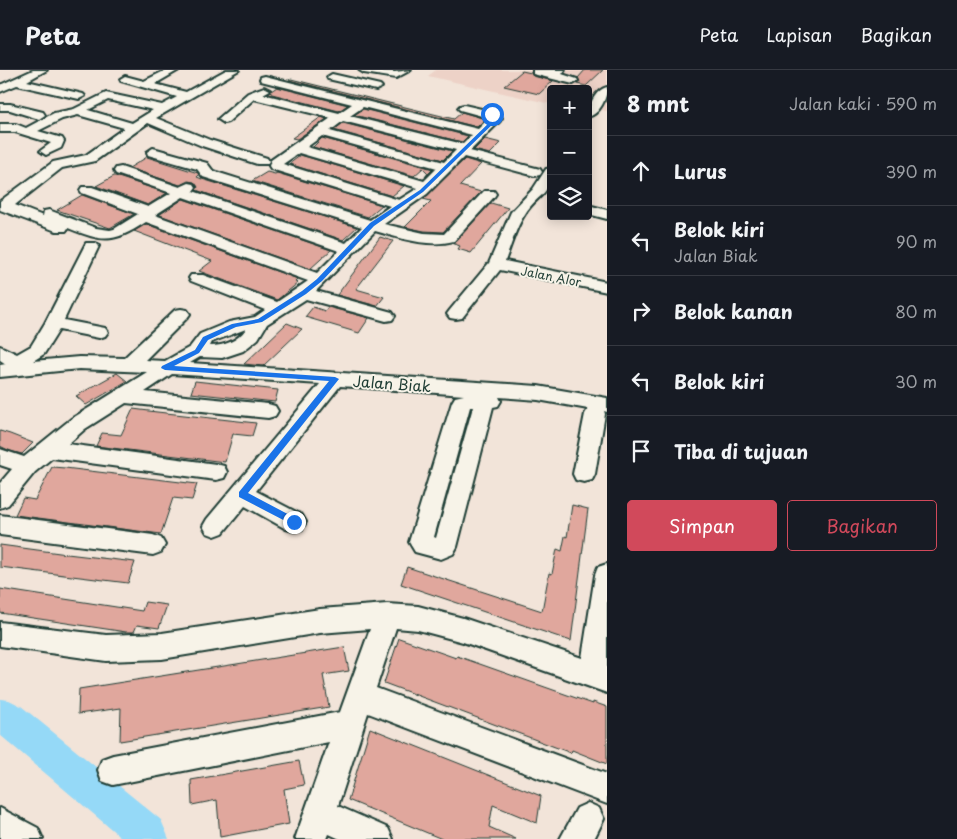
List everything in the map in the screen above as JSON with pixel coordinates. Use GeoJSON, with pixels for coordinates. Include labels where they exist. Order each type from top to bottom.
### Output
{"type":"FeatureCollection","features":[{"type":"Feature","properties":{"kind":"street"},"geometry":{"type":"LineString","coordinates":[[0,85],[31,70]]}},
{"type":"Feature","properties":{"kind":"street"},"geometry":{"type":"LineString","coordinates":[[0,90],[9,80],[42,70]]}},
{"type":"Feature","properties":{"kind":"street"},"geometry":{"type":"LineString","coordinates":[[142,87],[174,70]]}},
{"type":"Feature","properties":{"kind":"street"},"geometry":{"type":"LineString","coordinates":[[1,206],[58,165],[75,162],[96,154],[147,118],[234,70]]}},
{"type":"Feature","properties":{"kind":"street"},"geometry":{"type":"LineString","coordinates":[[344,70],[332,77],[376,87]]}},
{"type":"Feature","properties":{"kind":"street"},"geometry":{"type":"LineString","coordinates":[[364,70],[396,75],[406,70]]}},
{"type":"Feature","properties":{"kind":"street"},"geometry":{"type":"LineString","coordinates":[[539,70],[537,72],[557,73],[574,81]]}},
{"type":"Feature","properties":{"kind":"street"},"geometry":{"type":"LineString","coordinates":[[125,79],[142,87],[188,96]]}},
{"type":"Feature","properties":{"kind":"street"},"geometry":{"type":"LineString","coordinates":[[9,80],[79,96]]}},
{"type":"Feature","properties":{"kind":"street"},"geometry":{"type":"LineString","coordinates":[[224,119],[252,95],[258,94],[271,80],[481,133]]}},
{"type":"Feature","properties":{"kind":"street"},"geometry":{"type":"LineString","coordinates":[[592,106],[603,84]]}},
{"type":"Feature","properties":{"kind":"street"},"geometry":{"type":"LineString","coordinates":[[142,87],[146,96],[169,106]]}},
{"type":"Feature","properties":{"kind":"street"},"geometry":{"type":"LineString","coordinates":[[252,95],[463,150],[535,172]]}},
{"type":"Feature","properties":{"kind":"street"},"geometry":{"type":"LineString","coordinates":[[27,132],[58,116],[78,111],[107,96],[169,106]]}},
{"type":"Feature","properties":{"kind":"street"},"geometry":{"type":"LineString","coordinates":[[361,103],[276,163],[276,166],[400,205]]}},
{"type":"Feature","properties":{"kind":"street"},"geometry":{"type":"LineString","coordinates":[[0,107],[10,106],[39,115]]}},
{"type":"Feature","properties":{"kind":"street"},"geometry":{"type":"LineString","coordinates":[[0,499],[27,466],[78,424],[165,368],[197,351],[222,352],[237,347],[252,335],[260,321],[304,293],[320,280],[372,225],[427,186],[496,118],[495,116],[464,108]]}},
{"type":"Feature","properties":{"kind":"street"},"geometry":{"type":"LineString","coordinates":[[78,111],[133,127]]}},
{"type":"Feature","properties":{"kind":"street"},"geometry":{"type":"LineString","coordinates":[[147,118],[206,144],[262,161]]}},
{"type":"Feature","properties":{"kind":"street"},"geometry":{"type":"LineString","coordinates":[[0,128],[16,128],[58,141],[57,145],[46,151],[75,162]]}},
{"type":"Feature","properties":{"kind":"street"},"geometry":{"type":"LineString","coordinates":[[320,132],[446,167]]}},
{"type":"Feature","properties":{"kind":"street"},"geometry":{"type":"LineString","coordinates":[[298,148],[427,186]]}},
{"type":"Feature","properties":{"kind":"street"},"geometry":{"type":"LineString","coordinates":[[153,152],[202,166],[208,174],[372,225],[440,240],[448,238],[489,194]]}},
{"type":"Feature","properties":{"kind":"street"},"geometry":{"type":"LineString","coordinates":[[121,170],[349,249]]}},
{"type":"Feature","properties":{"kind":"street"},"geometry":{"type":"LineString","coordinates":[[49,214],[109,236],[118,233],[147,215],[208,174]]}},
{"type":"Feature","properties":{"kind":"street"},"geometry":{"type":"LineString","coordinates":[[456,314],[496,264],[518,212],[544,194],[550,175]]}},
{"type":"Feature","properties":{"kind":"street"},"geometry":{"type":"LineString","coordinates":[[87,190],[147,215],[320,280]]}},
{"type":"Feature","properties":{"kind":"street"},"geometry":{"type":"LineString","coordinates":[[1,206],[75,233]]}},
{"type":"Feature","properties":{"kind":"street"},"geometry":{"type":"LineString","coordinates":[[592,210],[607,215]]}},
{"type":"Feature","properties":{"kind":"street"},"geometry":{"type":"LineString","coordinates":[[0,352],[22,364],[38,350],[54,323],[91,246]]}},
{"type":"Feature","properties":{"kind":"street","name":"Jalan Alor"},"geometry":{"type":"LineString","coordinates":[[496,264],[607,287]]}},
{"type":"Feature","properties":{"kind":"street"},"geometry":{"type":"LineString","coordinates":[[197,278],[279,309]]}},
{"type":"Feature","properties":{"kind":"street"},"geometry":{"type":"LineString","coordinates":[[304,293],[386,316]]}},
{"type":"Feature","properties":{"kind":"street"},"geometry":{"type":"LineString","coordinates":[[128,365],[181,314]]}},
{"type":"Feature","properties":{"kind":"street"},"geometry":{"type":"LineString","coordinates":[[54,323],[99,332]]}},
{"type":"Feature","properties":{"kind":"street","name":"Jalan Biak"},"geometry":{"type":"LineString","coordinates":[[0,371],[22,364],[79,363],[128,365],[538,393],[603,411]]}},
{"type":"Feature","properties":{"kind":"street"},"geometry":{"type":"LineString","coordinates":[[215,526],[335,379]]}},
{"type":"Feature","properties":{"kind":"street"},"geometry":{"type":"LineString","coordinates":[[121,396],[268,411]]}},
{"type":"Feature","properties":{"kind":"street"},"geometry":{"type":"LineString","coordinates":[[485,400],[446,546],[441,549],[423,545],[421,542],[462,402],[485,400],[546,404],[603,411],[584,474]]}},
{"type":"Feature","properties":{"kind":"street"},"geometry":{"type":"LineString","coordinates":[[48,450],[216,472]]}},
{"type":"Feature","properties":{"kind":"street"},"geometry":{"type":"LineString","coordinates":[[0,458],[27,466]]}},
{"type":"Feature","properties":{"kind":"street"},"geometry":{"type":"LineString","coordinates":[[443,466],[465,470]]}},
{"type":"Feature","properties":{"kind":"street"},"geometry":{"type":"LineString","coordinates":[[242,494],[294,522]]}},
{"type":"Feature","properties":{"kind":"street"},"geometry":{"type":"LineString","coordinates":[[0,525],[153,545]]}},
{"type":"Feature","properties":{"kind":"street"},"geometry":{"type":"LineString","coordinates":[[0,634],[106,648],[162,646],[320,621],[387,616],[418,618],[463,630],[600,678],[607,575]]}},
{"type":"Feature","properties":{"kind":"street"},"geometry":{"type":"LineString","coordinates":[[376,839],[315,827],[387,616]]}},
{"type":"Feature","properties":{"kind":"street"},"geometry":{"type":"LineString","coordinates":[[360,696],[607,789]]}},
{"type":"Feature","properties":{"kind":"street"},"geometry":{"type":"LineString","coordinates":[[113,770],[350,724]]}},
{"type":"Feature","properties":{"kind":"street"},"geometry":{"type":"LineString","coordinates":[[0,824],[27,839]]}},
{"type":"Feature","properties":{"kind":"shaded area"},"geometry":{"type":"Polygon","coordinates":[[[436,70],[607,70],[607,83],[595,97],[607,99],[607,111],[592,109],[592,85],[547,85],[547,103],[428,76],[436,70]]]}},
{"type":"Feature","properties":{"kind":"building"},"geometry":{"type":"Polygon","coordinates":[[[585,70],[603,70],[587,85],[577,84],[580,82],[578,78],[585,70]]]}},
{"type":"Feature","properties":{"kind":"building"},"geometry":{"type":"Polygon","coordinates":[[[522,71],[553,81],[539,94],[504,86],[522,71]]]}},
{"type":"Feature","properties":{"kind":"building"},"geometry":{"type":"Polygon","coordinates":[[[289,80],[454,119],[462,112],[485,119],[477,127],[289,80]]]}},
{"type":"Feature","properties":{"kind":"building"},"geometry":{"type":"Polygon","coordinates":[[[277,87],[348,105],[339,111],[268,93],[277,87]]]}},
{"type":"Feature","properties":{"kind":"building"},"geometry":{"type":"Polygon","coordinates":[[[363,109],[468,136],[462,142],[354,115],[363,109]]]}},
{"type":"Feature","properties":{"kind":"building"},"geometry":{"type":"Polygon","coordinates":[[[321,117],[327,119],[297,139],[292,138],[321,117]]]}},
{"type":"Feature","properties":{"kind":"building"},"geometry":{"type":"Polygon","coordinates":[[[343,123],[452,151],[443,160],[334,130],[343,123]]]}},
{"type":"Feature","properties":{"kind":"building"},"geometry":{"type":"Polygon","coordinates":[[[322,138],[433,169],[425,177],[428,173],[423,168],[414,176],[313,147],[322,138]]]}},
{"type":"Feature","properties":{"kind":"building"},"geometry":{"type":"Polygon","coordinates":[[[485,139],[501,143],[490,154],[474,150],[485,139]]]}},
{"type":"Feature","properties":{"kind":"building"},"geometry":{"type":"Polygon","coordinates":[[[301,155],[404,186],[392,196],[289,164],[301,155]]]}},
{"type":"Feature","properties":{"kind":"building"},"geometry":{"type":"Polygon","coordinates":[[[147,157],[198,173],[197,177],[202,179],[357,227],[343,240],[196,190],[198,187],[194,182],[188,181],[180,185],[129,168],[147,157]]]}},
{"type":"Feature","properties":{"kind":"building"},"geometry":{"type":"Polygon","coordinates":[[[465,159],[481,164],[460,186],[481,192],[443,232],[405,227],[431,201],[423,199],[465,159]]]}},
{"type":"Feature","properties":{"kind":"building"},"geometry":{"type":"Polygon","coordinates":[[[267,172],[277,173],[382,205],[368,217],[252,181],[267,172]]]}},
{"type":"Feature","properties":{"kind":"building"},"geometry":{"type":"Polygon","coordinates":[[[114,176],[167,193],[148,205],[96,186],[114,176]]]}},
{"type":"Feature","properties":{"kind":"building"},"geometry":{"type":"Polygon","coordinates":[[[82,195],[134,214],[110,228],[57,210],[82,195]]]}},
{"type":"Feature","properties":{"kind":"building"},"geometry":{"type":"Polygon","coordinates":[[[183,199],[331,250],[310,269],[159,215],[183,199]]]}},
{"type":"Feature","properties":{"kind":"building"},"geometry":{"type":"Polygon","coordinates":[[[491,203],[508,208],[471,253],[458,249],[460,246],[452,243],[491,203]]]}},
{"type":"Feature","properties":{"kind":"building"},"geometry":{"type":"Polygon","coordinates":[[[146,224],[298,279],[295,282],[298,283],[277,300],[199,271],[212,261],[134,231],[146,224]]]}},
{"type":"Feature","properties":{"kind":"building"},"geometry":{"type":"Polygon","coordinates":[[[380,237],[393,241],[356,289],[384,297],[377,306],[337,295],[380,237]]]}},
{"type":"Feature","properties":{"kind":"building"},"geometry":{"type":"Polygon","coordinates":[[[313,307],[325,311],[328,307],[369,318],[359,333],[305,317],[313,307]]]}},
{"type":"Feature","properties":{"kind":"building"},"geometry":{"type":"Polygon","coordinates":[[[287,323],[302,329],[263,366],[244,364],[287,323]]]}},
{"type":"Feature","properties":{"kind":"building"},"geometry":{"type":"Polygon","coordinates":[[[117,373],[127,381],[86,405],[76,396],[117,373]]]}},
{"type":"Feature","properties":{"kind":"building"},"geometry":{"type":"Polygon","coordinates":[[[195,381],[278,390],[275,402],[191,393],[195,381]]]}},
{"type":"Feature","properties":{"kind":"building"},"geometry":{"type":"Polygon","coordinates":[[[133,409],[256,423],[252,436],[233,434],[225,462],[96,446],[102,433],[121,435],[133,409]]]}},
{"type":"Feature","properties":{"kind":"building"},"geometry":{"type":"Polygon","coordinates":[[[0,431],[33,443],[22,454],[10,451],[0,446],[0,431]]]}},
{"type":"Feature","properties":{"kind":"building"},"geometry":{"type":"Polygon","coordinates":[[[52,467],[197,484],[192,500],[173,498],[161,534],[15,515],[23,498],[35,500],[52,467]]]}},
{"type":"Feature","properties":{"kind":"building"},"geometry":{"type":"Polygon","coordinates":[[[572,505],[588,509],[571,641],[401,584],[407,567],[542,611],[549,573],[552,574],[557,549],[562,551],[565,536],[567,537],[572,505]]]}},
{"type":"Feature","properties":{"kind":"building"},"geometry":{"type":"Polygon","coordinates":[[[0,545],[135,562],[128,583],[0,567],[0,545]]]}},
{"type":"Feature","properties":{"kind":"building"},"geometry":{"type":"Polygon","coordinates":[[[0,589],[142,611],[145,602],[167,605],[159,628],[137,625],[134,632],[126,632],[0,613],[0,589]]]}},
{"type":"Feature","properties":{"kind":"building"},"geometry":{"type":"Polygon","coordinates":[[[399,638],[456,658],[457,656],[593,704],[593,702],[607,707],[607,764],[572,750],[571,753],[384,683],[399,638]]]}},
{"type":"Feature","properties":{"kind":"building"},"geometry":{"type":"Polygon","coordinates":[[[344,647],[349,671],[323,675],[329,707],[120,741],[121,708],[78,714],[79,689],[344,647]]]}},
{"type":"Feature","properties":{"kind":"building"},"geometry":{"type":"Polygon","coordinates":[[[370,728],[541,796],[537,823],[493,805],[489,827],[516,839],[442,839],[348,800],[370,728]]]}},
{"type":"Feature","properties":{"kind":"building"},"geometry":{"type":"Polygon","coordinates":[[[299,761],[304,785],[284,789],[289,824],[220,837],[217,800],[192,805],[191,780],[299,761]]]}},
{"type":"Feature","properties":{"kind":"waterway"},"geometry":{"type":"LineString","coordinates":[[0,717],[9,718],[147,834],[149,839]]}},
{"type":"Feature","properties":{"kind":"route"},"geometry":{"type":"LineString","coordinates":[[294,522],[242,494],[335,379],[165,368],[197,351],[206,338],[235,326],[260,321],[304,293],[320,280],[372,225],[422,191],[496,118],[492,114]]}}]}
